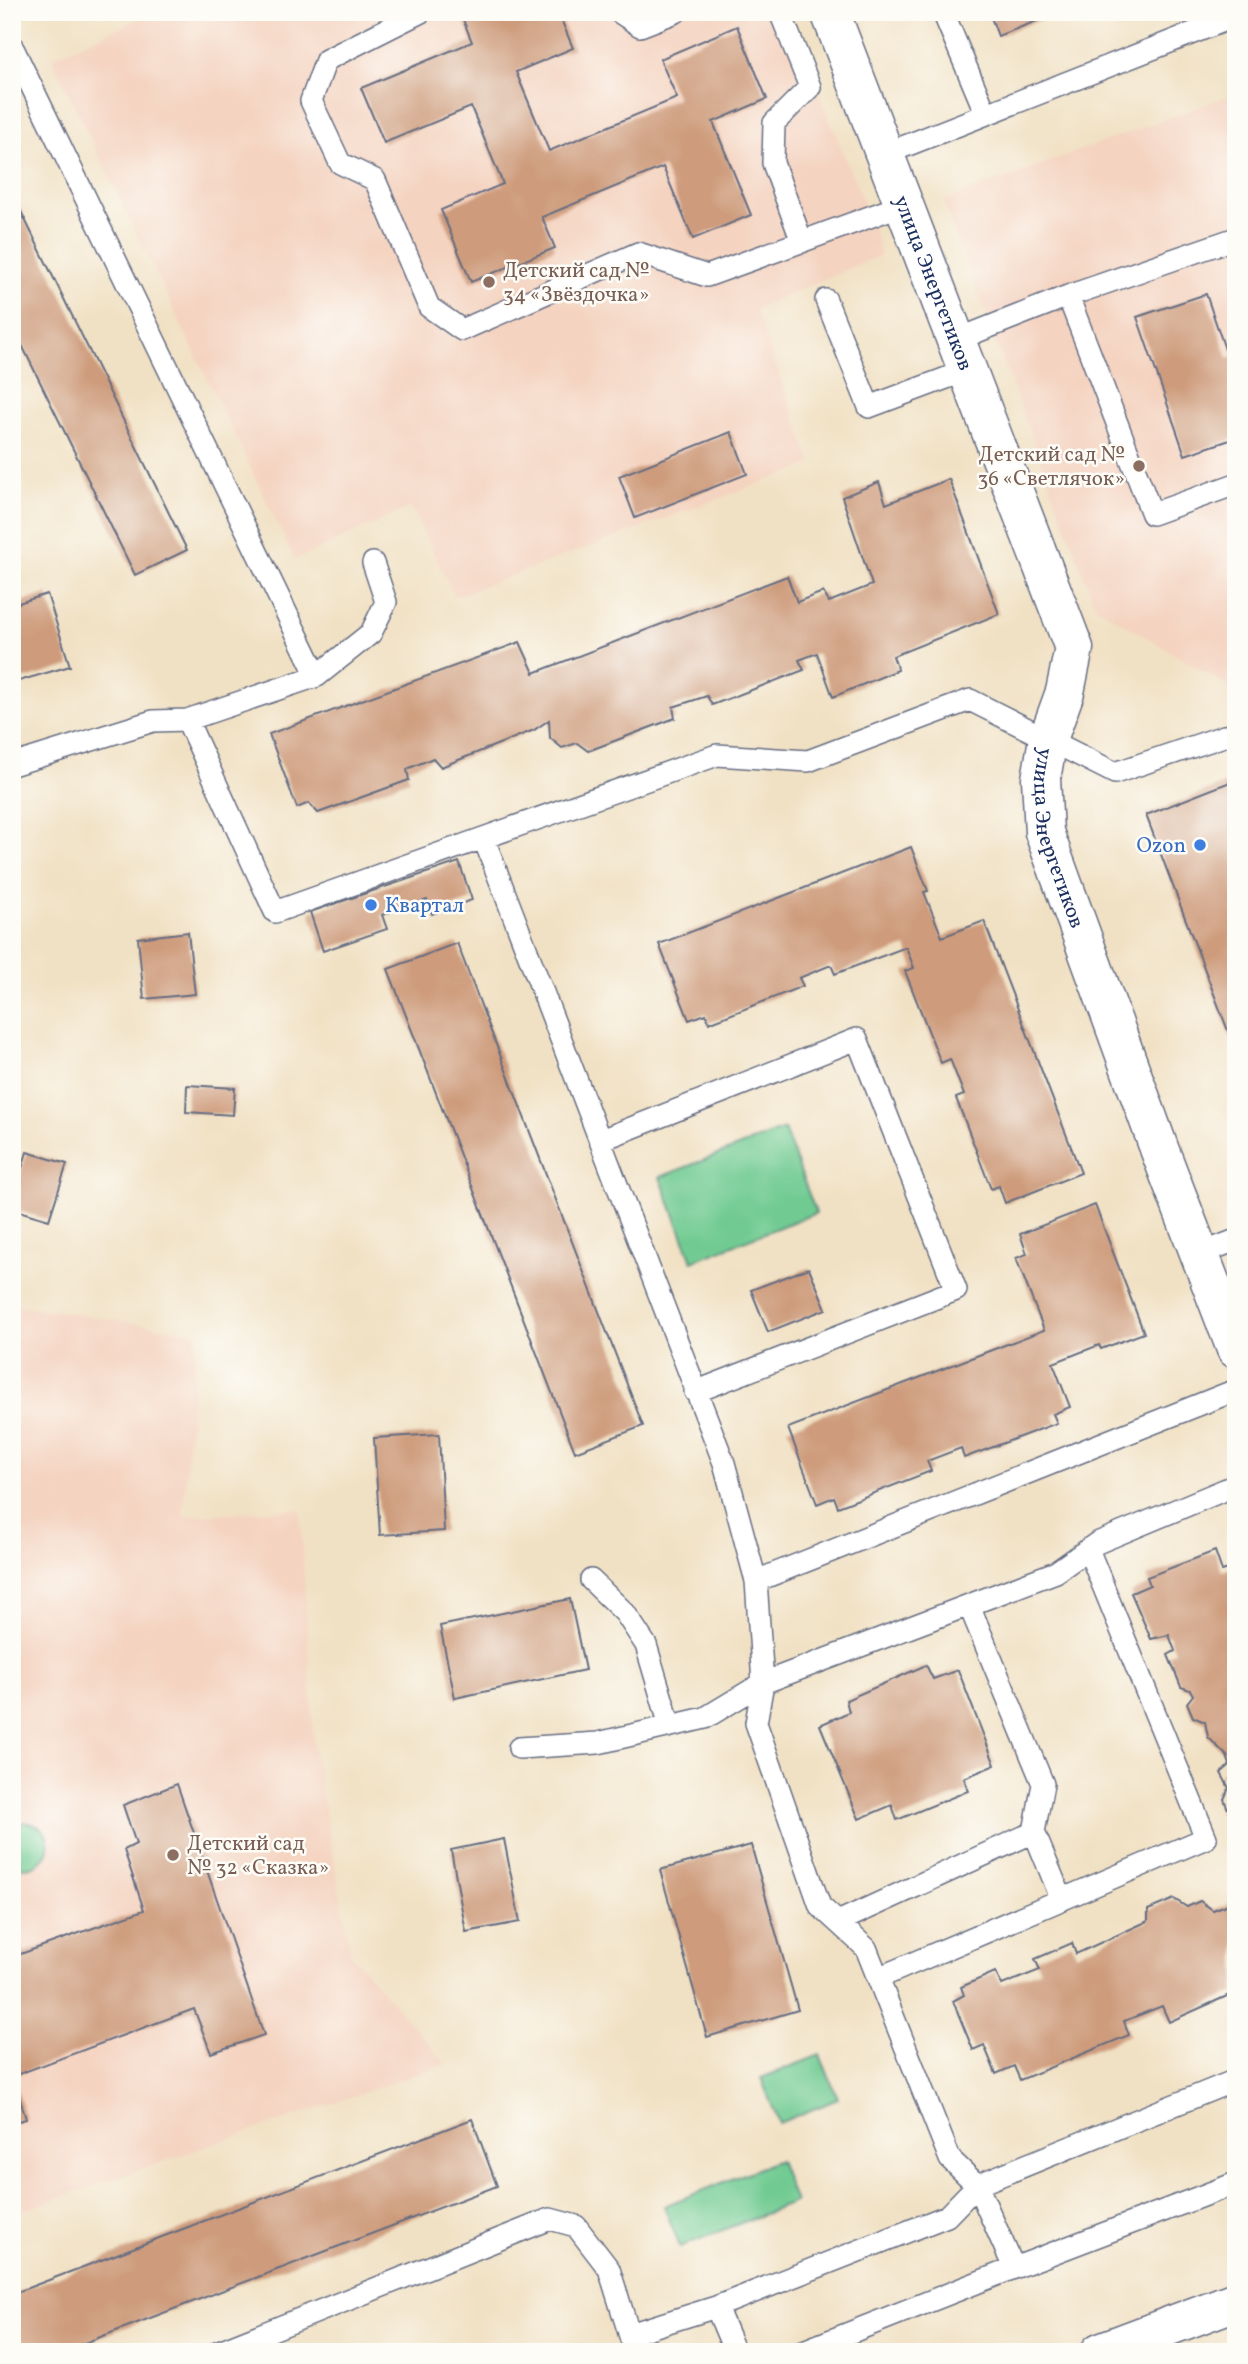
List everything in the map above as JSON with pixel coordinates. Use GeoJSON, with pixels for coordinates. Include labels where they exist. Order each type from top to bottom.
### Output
{"type":"FeatureCollection","features":[{"type":"Feature","properties":{"kind":"street","name":"улица Энергетиков"},"geometry":{"type":"LineString","coordinates":[[830,12],[1074,648],[1065,692],[1048,739],[1041,779],[1044,832],[1200,1254],[1232,1330]]}},
{"type":"Feature","properties":{"kind":"street"},"geometry":{"type":"LineString","coordinates":[[1100,2352],[1236,2301]]}},
{"type":"Feature","properties":{"kind":"lane"},"geometry":{"type":"LineString","coordinates":[[421,12],[326,60],[311,101],[340,163],[376,180],[429,307],[462,330],[638,253],[707,276],[905,204]]}},
{"type":"Feature","properties":{"kind":"lane"},"geometry":{"type":"LineString","coordinates":[[619,12],[640,26],[676,12]]}},
{"type":"Feature","properties":{"kind":"lane"},"geometry":{"type":"LineString","coordinates":[[780,12],[810,87],[774,123],[773,163],[802,242]]}},
{"type":"Feature","properties":{"kind":"lane"},"geometry":{"type":"LineString","coordinates":[[943,12],[986,114]]}},
{"type":"Feature","properties":{"kind":"lane"},"geometry":{"type":"LineString","coordinates":[[885,154],[1236,16]]}},
{"type":"Feature","properties":{"kind":"lane"},"geometry":{"type":"LineString","coordinates":[[12,46],[317,676]]}},
{"type":"Feature","properties":{"kind":"lane"},"geometry":{"type":"LineString","coordinates":[[826,300],[869,407],[1068,296],[1236,238]]}},
{"type":"Feature","properties":{"kind":"lane"},"geometry":{"type":"LineString","coordinates":[[1068,296],[1152,514],[1236,484]]}},
{"type":"Feature","properties":{"kind":"lane"},"geometry":{"type":"LineString","coordinates":[[12,765],[153,721],[187,720],[317,676],[371,633],[386,601],[373,563]]}},
{"type":"Feature","properties":{"kind":"lane"},"geometry":{"type":"LineString","coordinates":[[187,720],[275,912],[717,755],[808,761],[970,700],[1115,773],[1224,736],[1236,735]]}},
{"type":"Feature","properties":{"kind":"lane"},"geometry":{"type":"LineString","coordinates":[[484,839],[724,1463],[755,1581],[763,1683],[756,1723],[820,1906],[866,1948],[950,2160],[977,2185],[1014,2268]]}},
{"type":"Feature","properties":{"kind":"lane"},"geometry":{"type":"LineString","coordinates":[[601,1140],[858,1040],[956,1290],[695,1392]]}},
{"type":"Feature","properties":{"kind":"lane"},"geometry":{"type":"LineString","coordinates":[[1200,1254],[1236,1240]]}},
{"type":"Feature","properties":{"kind":"lane"},"geometry":{"type":"LineString","coordinates":[[755,1581],[1236,1390]]}},
{"type":"Feature","properties":{"kind":"lane"},"geometry":{"type":"LineString","coordinates":[[519,1748],[598,1743],[705,1718],[763,1683],[1056,1572],[1097,1543],[1236,1485]]}},
{"type":"Feature","properties":{"kind":"lane"},"geometry":{"type":"LineString","coordinates":[[878,1978],[1206,1838],[1087,1549]]}},
{"type":"Feature","properties":{"kind":"lane"},"geometry":{"type":"LineString","coordinates":[[591,1580],[625,1612],[646,1645],[670,1726]]}},
{"type":"Feature","properties":{"kind":"lane"},"geometry":{"type":"LineString","coordinates":[[969,1605],[1043,1784],[1034,1832],[1062,1900]]}},
{"type":"Feature","properties":{"kind":"lane"},"geometry":{"type":"LineString","coordinates":[[838,1922],[1034,1832]]}},
{"type":"Feature","properties":{"kind":"lane"},"geometry":{"type":"LineString","coordinates":[[217,2352],[550,2219],[576,2226],[609,2269],[633,2343],[716,2307],[947,2216],[977,2185],[1236,2080]]}},
{"type":"Feature","properties":{"kind":"lane"},"geometry":{"type":"LineString","coordinates":[[801,2352],[1236,2183]]}},
{"type":"Feature","properties":{"kind":"lane"},"geometry":{"type":"LineString","coordinates":[[716,2307],[735,2352]]}},
{"type":"Feature","properties":{"kind":"shaded area","name":"Детский сад № 34 «Звёздочка»"},"geometry":{"type":"Polygon","coordinates":[[[155,12],[785,12],[870,218],[881,255],[755,309],[812,464],[455,597],[411,507],[295,560],[51,57],[155,12]]]}},
{"type":"Feature","properties":{"kind":"shaded area","name":"Детский сад № 36 «Светлячок»"},"geometry":{"type":"Polygon","coordinates":[[[1236,93],[1236,691],[1096,607],[943,201],[1236,93]]]}},
{"type":"Feature","properties":{"kind":"shaded area","name":"Детский сад № 32 «Сказка»"},"geometry":{"type":"Polygon","coordinates":[[[12,1304],[197,1333],[183,1516],[300,1509],[315,1756],[351,1954],[446,2064],[12,2214],[12,1304]]]}},
{"type":"Feature","properties":{"kind":"green space"},"geometry":{"type":"Polygon","coordinates":[[[784,1129],[816,1213],[692,1261],[660,1177],[784,1129]]]}},
{"type":"Feature","properties":{"kind":"green space"},"geometry":{"type":"Polygon","coordinates":[[[23,1822],[40,1827],[48,1839],[47,1853],[35,1866],[20,1867],[12,1862],[12,1828],[23,1822]]]}},
{"type":"Feature","properties":{"kind":"green space"},"geometry":{"type":"Polygon","coordinates":[[[820,2055],[838,2099],[779,2123],[761,2078],[820,2055]]]}},
{"type":"Feature","properties":{"kind":"green space"},"geometry":{"type":"Polygon","coordinates":[[[779,2160],[795,2202],[680,2247],[664,2206],[779,2160]]]}},
{"type":"Feature","properties":{"kind":"building"},"geometry":{"type":"Polygon","coordinates":[[[460,12],[558,12],[573,48],[516,72],[549,151],[677,98],[660,59],[737,26],[767,99],[713,122],[751,215],[693,239],[663,167],[542,217],[555,248],[471,282],[441,210],[503,184],[471,107],[384,143],[361,88],[472,42],[460,12]]]}},
{"type":"Feature","properties":{"kind":"building"},"geometry":{"type":"Polygon","coordinates":[[[989,12],[1060,12],[998,36],[989,12]]]}},
{"type":"Feature","properties":{"kind":"building"},"geometry":{"type":"Polygon","coordinates":[[[12,193],[187,550],[135,575],[12,325],[12,193]]]}},
{"type":"Feature","properties":{"kind":"building"},"geometry":{"type":"Polygon","coordinates":[[[1206,294],[1228,358],[1236,355],[1236,438],[1185,455],[1137,317],[1206,294]]]}},
{"type":"Feature","properties":{"kind":"building"},"geometry":{"type":"Polygon","coordinates":[[[731,432],[747,474],[635,518],[619,476],[731,432]]]}},
{"type":"Feature","properties":{"kind":"building"},"geometry":{"type":"Polygon","coordinates":[[[949,479],[999,614],[893,656],[898,670],[833,697],[817,653],[799,660],[804,670],[712,705],[707,696],[673,707],[675,718],[588,751],[577,743],[562,748],[550,738],[549,720],[534,730],[441,767],[433,758],[407,769],[409,780],[318,813],[309,803],[297,808],[269,734],[520,642],[534,673],[787,576],[797,602],[823,592],[829,602],[872,585],[842,497],[879,482],[886,504],[949,479]]]}},
{"type":"Feature","properties":{"kind":"building"},"geometry":{"type":"Polygon","coordinates":[[[47,594],[70,666],[12,683],[12,605],[47,594]]]}},
{"type":"Feature","properties":{"kind":"building"},"geometry":{"type":"Polygon","coordinates":[[[1230,782],[1236,791],[1236,1052],[1146,815],[1230,782]]]}},
{"type":"Feature","properties":{"kind":"building"},"geometry":{"type":"Polygon","coordinates":[[[911,847],[928,891],[924,892],[942,937],[984,921],[1081,1173],[1005,1203],[999,1186],[991,1189],[956,1098],[964,1095],[950,1059],[941,1063],[905,971],[914,968],[906,947],[835,974],[831,965],[799,978],[803,986],[709,1023],[706,1014],[689,1020],[659,944],[911,847]]]}},
{"type":"Feature","properties":{"kind":"building","name":"Квартал"},"geometry":{"type":"Polygon","coordinates":[[[459,862],[472,900],[432,914],[427,900],[382,915],[387,929],[323,951],[310,912],[459,862]]]}},
{"type":"Feature","properties":{"kind":"building"},"geometry":{"type":"Polygon","coordinates":[[[188,932],[195,994],[144,999],[138,938],[188,932]]]}},
{"type":"Feature","properties":{"kind":"building"},"geometry":{"type":"Polygon","coordinates":[[[457,943],[643,1426],[575,1452],[388,969],[457,943]]]}},
{"type":"Feature","properties":{"kind":"building"},"geometry":{"type":"Polygon","coordinates":[[[187,1085],[235,1088],[233,1115],[186,1112],[187,1085]]]}},
{"type":"Feature","properties":{"kind":"building"},"geometry":{"type":"Polygon","coordinates":[[[27,1152],[67,1164],[49,1220],[12,1209],[12,1200],[27,1152]]]}},
{"type":"Feature","properties":{"kind":"building"},"geometry":{"type":"Polygon","coordinates":[[[1095,1205],[1144,1333],[1101,1349],[1099,1345],[1053,1363],[1070,1407],[1053,1414],[1057,1423],[964,1458],[961,1448],[927,1461],[931,1471],[838,1507],[834,1497],[817,1504],[788,1428],[1044,1330],[1016,1258],[1027,1254],[1020,1234],[1095,1205]]]}},
{"type":"Feature","properties":{"kind":"building"},"geometry":{"type":"Polygon","coordinates":[[[809,1268],[826,1309],[768,1332],[751,1290],[809,1268]]]}},
{"type":"Feature","properties":{"kind":"building"},"geometry":{"type":"Polygon","coordinates":[[[439,1434],[444,1531],[380,1535],[374,1438],[439,1434]]]}},
{"type":"Feature","properties":{"kind":"building"},"geometry":{"type":"Polygon","coordinates":[[[1215,1551],[1222,1571],[1235,1567],[1236,1570],[1236,1813],[1229,1812],[1224,1799],[1229,1788],[1221,1773],[1230,1765],[1227,1756],[1208,1737],[1205,1722],[1193,1717],[1187,1703],[1193,1695],[1190,1690],[1181,1687],[1168,1655],[1175,1651],[1169,1635],[1151,1639],[1131,1593],[1150,1585],[1147,1577],[1215,1551]]]}},
{"type":"Feature","properties":{"kind":"building"},"geometry":{"type":"Polygon","coordinates":[[[570,1599],[585,1670],[455,1698],[440,1626],[570,1599]]]}},
{"type":"Feature","properties":{"kind":"building"},"geometry":{"type":"Polygon","coordinates":[[[926,1665],[933,1679],[958,1670],[995,1765],[964,1778],[968,1791],[897,1820],[892,1805],[859,1819],[820,1725],[849,1712],[846,1700],[926,1665]]]}},
{"type":"Feature","properties":{"kind":"building"},"geometry":{"type":"Polygon","coordinates":[[[177,1784],[264,2035],[211,2053],[194,2009],[13,2076],[26,2119],[12,2123],[12,1957],[144,1910],[124,1850],[136,1844],[123,1805],[177,1784]]]}},
{"type":"Feature","properties":{"kind":"building"},"geometry":{"type":"Polygon","coordinates":[[[504,1839],[520,1922],[466,1932],[451,1850],[504,1839]]]}},
{"type":"Feature","properties":{"kind":"building"},"geometry":{"type":"Polygon","coordinates":[[[751,1845],[798,2010],[707,2037],[660,1870],[751,1845]]]}},
{"type":"Feature","properties":{"kind":"building"},"geometry":{"type":"Polygon","coordinates":[[[1174,1899],[1187,1907],[1200,1901],[1213,1910],[1236,1901],[1236,1992],[1169,2022],[1162,2006],[1124,2021],[1129,2035],[1020,2080],[1014,2066],[996,2074],[984,2045],[973,2050],[953,2001],[964,1995],[961,1987],[995,1972],[1002,1985],[1040,1970],[1035,1959],[1072,1943],[1076,1954],[1148,1921],[1148,1910],[1174,1899]]]}},
{"type":"Feature","properties":{"kind":"building"},"geometry":{"type":"Polygon","coordinates":[[[472,2119],[497,2186],[61,2352],[12,2352],[12,2294],[472,2119]]]}},
{"type":"Feature","properties":{"kind":"place","name":"Детский сад № 34 «Звёздочка»"},"geometry":{"type":"Point","coordinates":[489,282]}},
{"type":"Feature","properties":{"kind":"place","name":"Детский сад № 36 «Светлячок»"},"geometry":{"type":"Point","coordinates":[1139,466]}},
{"type":"Feature","properties":{"kind":"place","name":"Ozon"},"geometry":{"type":"Point","coordinates":[1200,845]}},
{"type":"Feature","properties":{"kind":"place","name":"Квартал"},"geometry":{"type":"Point","coordinates":[371,905]}},
{"type":"Feature","properties":{"kind":"place","name":"Детский сад № 32 «Сказка»"},"geometry":{"type":"Point","coordinates":[173,1855]}}]}
